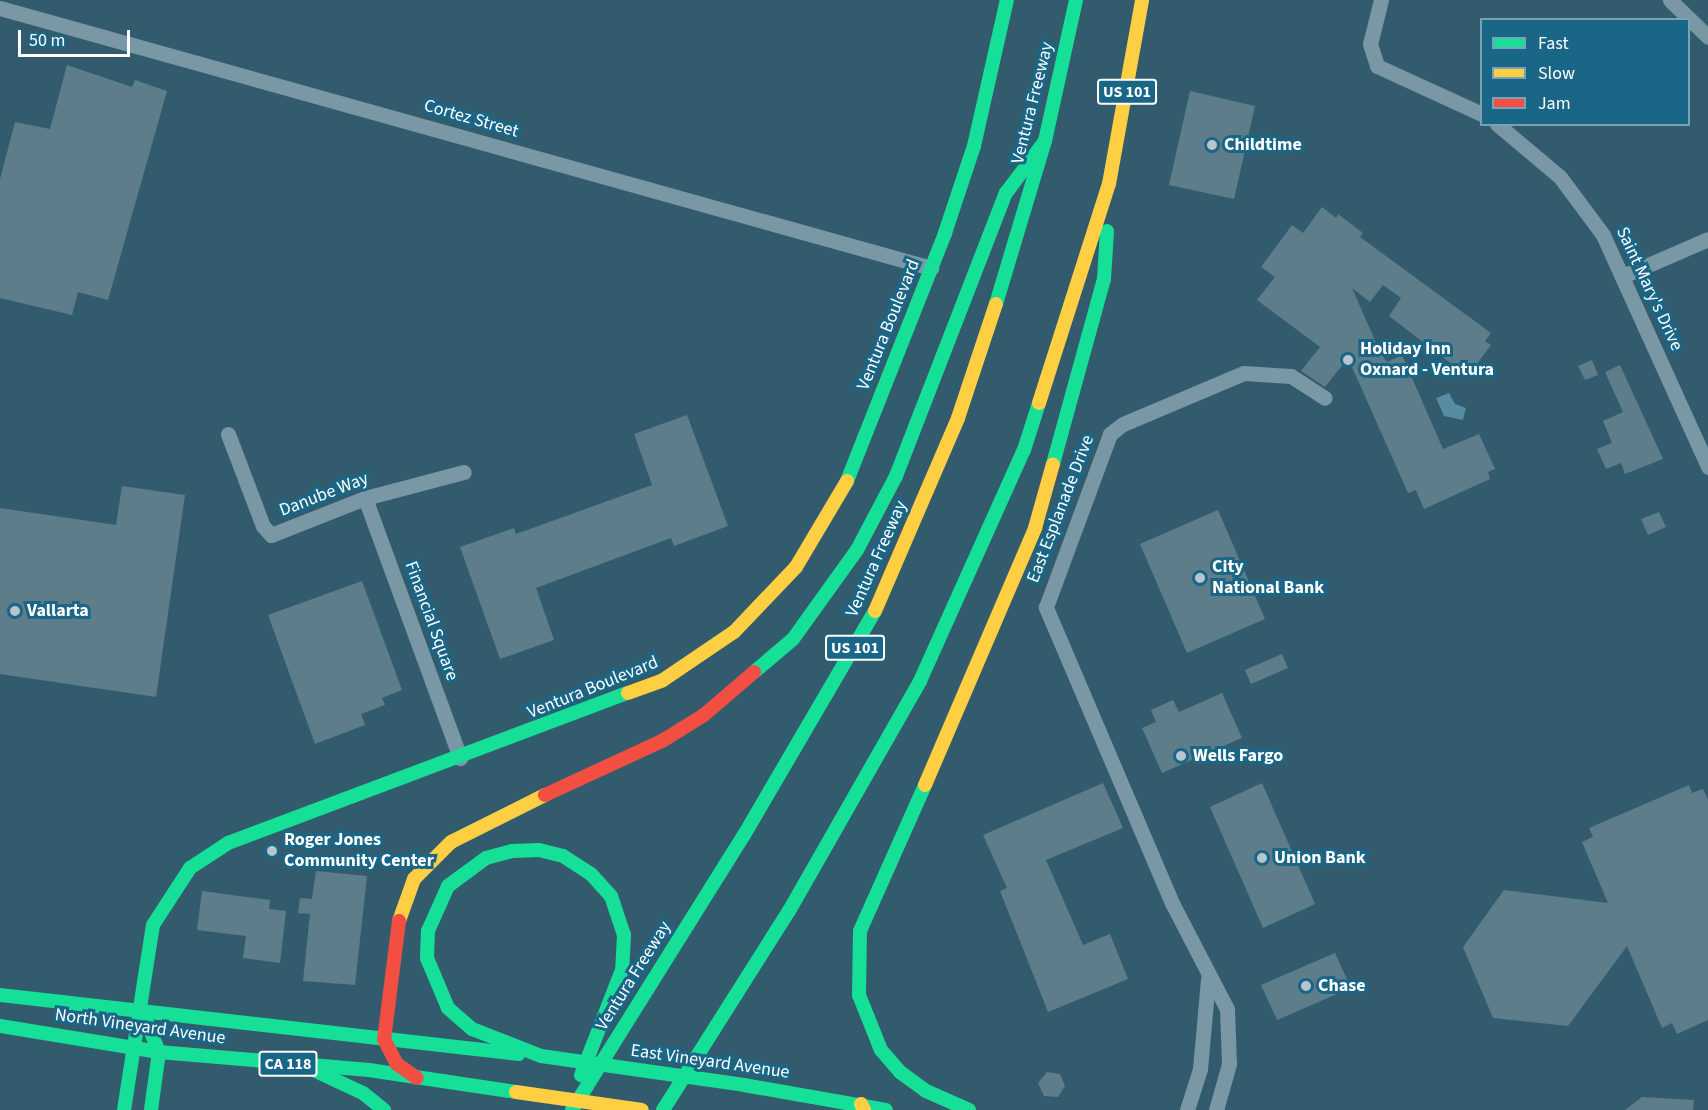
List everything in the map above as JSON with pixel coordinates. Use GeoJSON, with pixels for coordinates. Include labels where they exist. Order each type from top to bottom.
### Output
{"type":"FeatureCollection","features":[{"type":"Feature","properties":{"kind":"main road","name":"Ventura Boulevard"},"geometry":{"type":"LineString","coordinates":[[124,1110],[132,1048],[143,1013],[153,925],[169,894],[190,868],[228,843],[460,758],[663,680],[726,638],[767,601],[811,546],[835,504],[931,268],[974,146],[1007,0]]}},
{"type":"Feature","properties":{"kind":"main road","name":"Ventura Freeway"},"geometry":{"type":"LineString","coordinates":[[571,1110],[744,835],[881,601],[958,418],[1045,141],[1076,0]]}},
{"type":"Feature","properties":{"kind":"main road","name":"US 101"},"geometry":{"type":"LineString","coordinates":[[663,1110],[800,892],[920,681],[1024,450],[1109,183],[1142,0]]}},
{"type":"Feature","properties":{"kind":"main road"},"geometry":{"type":"LineString","coordinates":[[417,1078],[396,1064],[384,1039],[399,918],[414,879],[430,858],[484,823],[662,741],[704,715],[792,639],[828,595],[896,476],[1006,193],[1045,141]]}},
{"type":"Feature","properties":{"kind":"main road"},"geometry":{"type":"LineString","coordinates":[[969,1110],[926,1091],[900,1072],[881,1050],[860,995],[860,931],[991,638],[1035,528],[1104,279],[1109,183]]}},
{"type":"Feature","properties":{"kind":"main road"},"geometry":{"type":"LineString","coordinates":[[541,1056],[472,1029],[448,1008],[427,958],[428,931],[448,886],[486,858],[512,851],[539,850],[563,856],[591,874],[611,896],[624,935],[622,970],[591,1043],[571,1110]]}},
{"type":"Feature","properties":{"kind":"main road","name":"North Vineyard Avenue"},"geometry":{"type":"LineString","coordinates":[[0,995],[254,1026],[384,1039]]}},
{"type":"Feature","properties":{"kind":"main road"},"geometry":{"type":"LineString","coordinates":[[143,1013],[159,1052],[152,1110]]}},
{"type":"Feature","properties":{"kind":"main road","name":"North Vineyard Avenue"},"geometry":{"type":"LineString","coordinates":[[0,1026],[159,1052],[417,1078]]}},
{"type":"Feature","properties":{"kind":"main road","name":"East Vineyard Avenue"},"geometry":{"type":"LineString","coordinates":[[384,1039],[541,1056],[744,1085],[886,1110]]}},
{"type":"Feature","properties":{"kind":"main road"},"geometry":{"type":"LineString","coordinates":[[687,1100],[699,1055]]}},
{"type":"Feature","properties":{"kind":"main road"},"geometry":{"type":"LineString","coordinates":[[304,1066],[363,1093],[384,1110]]}},
{"type":"Feature","properties":{"kind":"main road","name":"CA 118"},"geometry":{"type":"LineString","coordinates":[[417,1078],[642,1110]]}},
{"type":"Feature","properties":{"kind":"street"},"geometry":{"type":"LineString","coordinates":[[1381,0],[1370,44],[1374,60],[1385,73],[1480,113]]}},
{"type":"Feature","properties":{"kind":"street"},"geometry":{"type":"LineString","coordinates":[[1670,0],[1688,18]]}},
{"type":"Feature","properties":{"kind":"street","name":"Cortez Street"},"geometry":{"type":"LineString","coordinates":[[0,8],[931,268]]}},
{"type":"Feature","properties":{"kind":"street"},"geometry":{"type":"LineString","coordinates":[[1690,19],[1708,37]]}},
{"type":"Feature","properties":{"kind":"street","name":"Saint Mary's Drive"},"geometry":{"type":"LineString","coordinates":[[1499,126],[1560,177],[1604,235],[1625,275],[1708,467]]}},
{"type":"Feature","properties":{"kind":"street"},"geometry":{"type":"LineString","coordinates":[[1625,275],[1708,239]]}},
{"type":"Feature","properties":{"kind":"street","name":"East Esplanade Drive"},"geometry":{"type":"LineString","coordinates":[[1216,1110],[1229,1064],[1231,1036],[1227,1009],[1208,979],[1050,621],[1048,599],[1110,434],[1123,424],[1244,373],[1291,376],[1325,399]]}},
{"type":"Feature","properties":{"kind":"street","name":"Danube Way"},"geometry":{"type":"LineString","coordinates":[[228,434],[268,534],[277,535],[365,498],[464,471]]}},
{"type":"Feature","properties":{"kind":"street","name":"Financial Square"},"geometry":{"type":"LineString","coordinates":[[365,498],[460,758]]}},
{"type":"Feature","properties":{"kind":"street","name":"East Esplanade Drive"},"geometry":{"type":"LineString","coordinates":[[1188,1110],[1200,1069],[1208,979]]}},
{"type":"Feature","properties":{"kind":"water"},"geometry":{"type":"Polygon","coordinates":[[[1449,393],[1455,404],[1466,408],[1463,420],[1444,416],[1436,398],[1449,393]]]}},
{"type":"Feature","properties":{"kind":"building"},"geometry":{"type":"Polygon","coordinates":[[[67,65],[132,87],[135,80],[167,91],[108,300],[78,292],[72,315],[0,298],[0,179],[15,122],[50,129],[67,65]]]}},
{"type":"Feature","properties":{"kind":"building","name":"Childtime"},"geometry":{"type":"Polygon","coordinates":[[[1190,91],[1255,106],[1234,199],[1169,185],[1190,91]]]}},
{"type":"Feature","properties":{"kind":"building","name":"Holiday Inn Oxnard - Ventura"},"geometry":{"type":"Polygon","coordinates":[[[1322,207],[1336,218],[1338,214],[1363,233],[1360,237],[1491,333],[1485,341],[1491,345],[1471,372],[1465,368],[1462,372],[1389,316],[1401,298],[1383,285],[1370,302],[1352,288],[1380,352],[1387,362],[1402,355],[1443,449],[1479,434],[1495,469],[1488,472],[1490,479],[1424,509],[1416,490],[1408,493],[1348,358],[1325,387],[1301,371],[1320,347],[1257,300],[1275,277],[1261,267],[1292,225],[1303,233],[1322,207]]]}},
{"type":"Feature","properties":{"kind":"building"},"geometry":{"type":"Polygon","coordinates":[[[1592,360],[1598,375],[1585,380],[1578,366],[1592,360]]]}},
{"type":"Feature","properties":{"kind":"building"},"geometry":{"type":"Polygon","coordinates":[[[1620,365],[1663,459],[1625,474],[1621,463],[1606,469],[1597,449],[1612,443],[1603,421],[1623,412],[1605,372],[1620,365]]]}},
{"type":"Feature","properties":{"kind":"building"},"geometry":{"type":"Polygon","coordinates":[[[687,415],[728,526],[674,546],[671,538],[536,588],[554,640],[500,659],[460,547],[514,528],[516,534],[652,485],[634,434],[687,415]]]}},
{"type":"Feature","properties":{"kind":"building"},"geometry":{"type":"Polygon","coordinates":[[[122,486],[185,495],[156,697],[0,674],[0,508],[116,525],[122,486]]]}},
{"type":"Feature","properties":{"kind":"building"},"geometry":{"type":"Polygon","coordinates":[[[1218,510],[1265,619],[1187,653],[1140,544],[1218,510]]]}},
{"type":"Feature","properties":{"kind":"building"},"geometry":{"type":"Polygon","coordinates":[[[1659,512],[1666,527],[1648,535],[1641,519],[1659,512]]]}},
{"type":"Feature","properties":{"kind":"building"},"geometry":{"type":"Polygon","coordinates":[[[362,581],[402,690],[382,698],[385,705],[361,714],[365,725],[315,744],[268,615],[362,581]]]}},
{"type":"Feature","properties":{"kind":"building"},"geometry":{"type":"Polygon","coordinates":[[[1282,654],[1288,668],[1251,684],[1245,670],[1282,654]]]}},
{"type":"Feature","properties":{"kind":"building"},"geometry":{"type":"Polygon","coordinates":[[[1222,693],[1242,738],[1162,773],[1142,728],[1156,722],[1151,710],[1173,700],[1179,712],[1222,693]]]}},
{"type":"Feature","properties":{"kind":"building"},"geometry":{"type":"Polygon","coordinates":[[[1103,783],[1123,828],[1046,860],[1083,945],[1110,934],[1128,979],[1048,1012],[1000,891],[1007,888],[983,835],[1103,783]]]}},
{"type":"Feature","properties":{"kind":"building"},"geometry":{"type":"Polygon","coordinates":[[[1262,783],[1315,904],[1263,928],[1210,807],[1262,783]]]}},
{"type":"Feature","properties":{"kind":"building"},"geometry":{"type":"Polygon","coordinates":[[[1689,785],[1692,793],[1703,789],[1708,800],[1708,1020],[1677,1034],[1672,1023],[1662,1028],[1627,946],[1568,1026],[1493,1018],[1463,947],[1504,890],[1608,903],[1582,842],[1593,837],[1589,828],[1689,785]]]}},
{"type":"Feature","properties":{"kind":"building"},"geometry":{"type":"Polygon","coordinates":[[[316,871],[367,876],[355,985],[303,981],[310,914],[298,913],[300,898],[312,899],[316,871]]]}},
{"type":"Feature","properties":{"kind":"building"},"geometry":{"type":"Polygon","coordinates":[[[202,891],[270,900],[269,909],[286,911],[280,963],[243,958],[246,936],[197,930],[202,891]]]}},
{"type":"Feature","properties":{"kind":"building","name":"Chase"},"geometry":{"type":"Polygon","coordinates":[[[1335,953],[1351,988],[1277,1020],[1261,985],[1335,953]]]}},
{"type":"Feature","properties":{"kind":"building"},"geometry":{"type":"Polygon","coordinates":[[[1047,1072],[1060,1074],[1065,1086],[1058,1097],[1044,1096],[1038,1083],[1047,1072]]]}},
{"type":"Feature","properties":{"kind":"building"},"geometry":{"type":"Polygon","coordinates":[[[1642,1097],[1694,1100],[1693,1110],[1625,1110],[1642,1097]]]}},
{"type":"Feature","properties":{"kind":"traffic: fast"},"geometry":{"type":"LineString","coordinates":[[847,481],[945,233],[974,146],[1007,0]]}},
{"type":"Feature","properties":{"kind":"traffic: fast"},"geometry":{"type":"LineString","coordinates":[[996,304],[1045,141],[1076,0]]}},
{"type":"Feature","properties":{"kind":"traffic: fast"},"geometry":{"type":"LineString","coordinates":[[754,672],[793,639],[857,550],[896,476],[1006,193],[1045,141]]}},
{"type":"Feature","properties":{"kind":"traffic: fast"},"geometry":{"type":"LineString","coordinates":[[1053,464],[1104,279],[1107,231]]}},
{"type":"Feature","properties":{"kind":"traffic: fast"},"geometry":{"type":"LineString","coordinates":[[663,1110],[789,911],[920,681],[1024,450],[1039,403]]}},
{"type":"Feature","properties":{"kind":"traffic: fast"},"geometry":{"type":"LineString","coordinates":[[572,1110],[744,835],[875,611]]}},
{"type":"Feature","properties":{"kind":"traffic: fast"},"geometry":{"type":"LineString","coordinates":[[124,1110],[153,925],[190,868],[228,843],[628,693]]}},
{"type":"Feature","properties":{"kind":"traffic: fast"},"geometry":{"type":"LineString","coordinates":[[925,785],[860,931],[859,995],[881,1050],[900,1072],[926,1091],[969,1110]]}},
{"type":"Feature","properties":{"kind":"traffic: fast"},"geometry":{"type":"LineString","coordinates":[[541,1056],[472,1029],[448,1008],[427,958],[428,931],[448,886],[486,858],[512,851],[539,850],[563,856],[591,874],[611,896],[624,935],[622,970],[581,1075]]}},
{"type":"Feature","properties":{"kind":"traffic: fast"},"geometry":{"type":"LineString","coordinates":[[0,995],[519,1054]]}},
{"type":"Feature","properties":{"kind":"traffic: fast"},"geometry":{"type":"LineString","coordinates":[[143,1013],[159,1052],[151,1110]]}},
{"type":"Feature","properties":{"kind":"traffic: fast"},"geometry":{"type":"LineString","coordinates":[[0,1026],[159,1052],[369,1070],[516,1092]]}},
{"type":"Feature","properties":{"kind":"traffic: fast"},"geometry":{"type":"LineString","coordinates":[[541,1056],[744,1085]]}},
{"type":"Feature","properties":{"kind":"traffic: fast"},"geometry":{"type":"LineString","coordinates":[[305,1066],[363,1093],[384,1110]]}},
{"type":"Feature","properties":{"kind":"traffic: fast"},"geometry":{"type":"LineString","coordinates":[[744,1085],[886,1110]]}},
{"type":"Feature","properties":{"kind":"traffic: slow"},"geometry":{"type":"LineString","coordinates":[[1039,403],[1109,184],[1142,0]]}},
{"type":"Feature","properties":{"kind":"traffic: slow"},"geometry":{"type":"LineString","coordinates":[[875,611],[958,418],[996,304]]}},
{"type":"Feature","properties":{"kind":"traffic: slow"},"geometry":{"type":"LineString","coordinates":[[925,785],[1035,528],[1053,464]]}},
{"type":"Feature","properties":{"kind":"traffic: slow"},"geometry":{"type":"LineString","coordinates":[[628,693],[663,680],[734,632],[796,567],[847,481]]}},
{"type":"Feature","properties":{"kind":"traffic: slow"},"geometry":{"type":"LineString","coordinates":[[399,921],[414,879],[451,842],[545,795]]}},
{"type":"Feature","properties":{"kind":"traffic: slow"},"geometry":{"type":"LineString","coordinates":[[516,1092],[642,1110]]}},
{"type":"Feature","properties":{"kind":"traffic: slow"},"geometry":{"type":"LineString","coordinates":[[861,1104],[864,1110]]}},
{"type":"Feature","properties":{"kind":"traffic: jam"},"geometry":{"type":"LineString","coordinates":[[545,795],[662,741],[704,715],[754,672]]}},
{"type":"Feature","properties":{"kind":"traffic: jam"},"geometry":{"type":"LineString","coordinates":[[399,921],[384,1039],[397,1064],[417,1078]]}},
{"type":"Feature","properties":{"kind":"place","name":"Childtime"},"geometry":{"type":"Point","coordinates":[1212,145]}},
{"type":"Feature","properties":{"kind":"place","name":"Holiday Inn Oxnard - Ventura"},"geometry":{"type":"Point","coordinates":[1348,360]}},
{"type":"Feature","properties":{"kind":"place","name":"City National Bank"},"geometry":{"type":"Point","coordinates":[1200,578]}},
{"type":"Feature","properties":{"kind":"place","name":"Vallarta"},"geometry":{"type":"Point","coordinates":[15,611]}},
{"type":"Feature","properties":{"kind":"place","name":"Wells Fargo"},"geometry":{"type":"Point","coordinates":[1181,756]}},
{"type":"Feature","properties":{"kind":"place","name":"Roger Jones Community Center"},"geometry":{"type":"Point","coordinates":[272,851]}},
{"type":"Feature","properties":{"kind":"place","name":"Union Bank"},"geometry":{"type":"Point","coordinates":[1262,858]}},
{"type":"Feature","properties":{"kind":"place","name":"Chase"},"geometry":{"type":"Point","coordinates":[1306,986]}}]}
